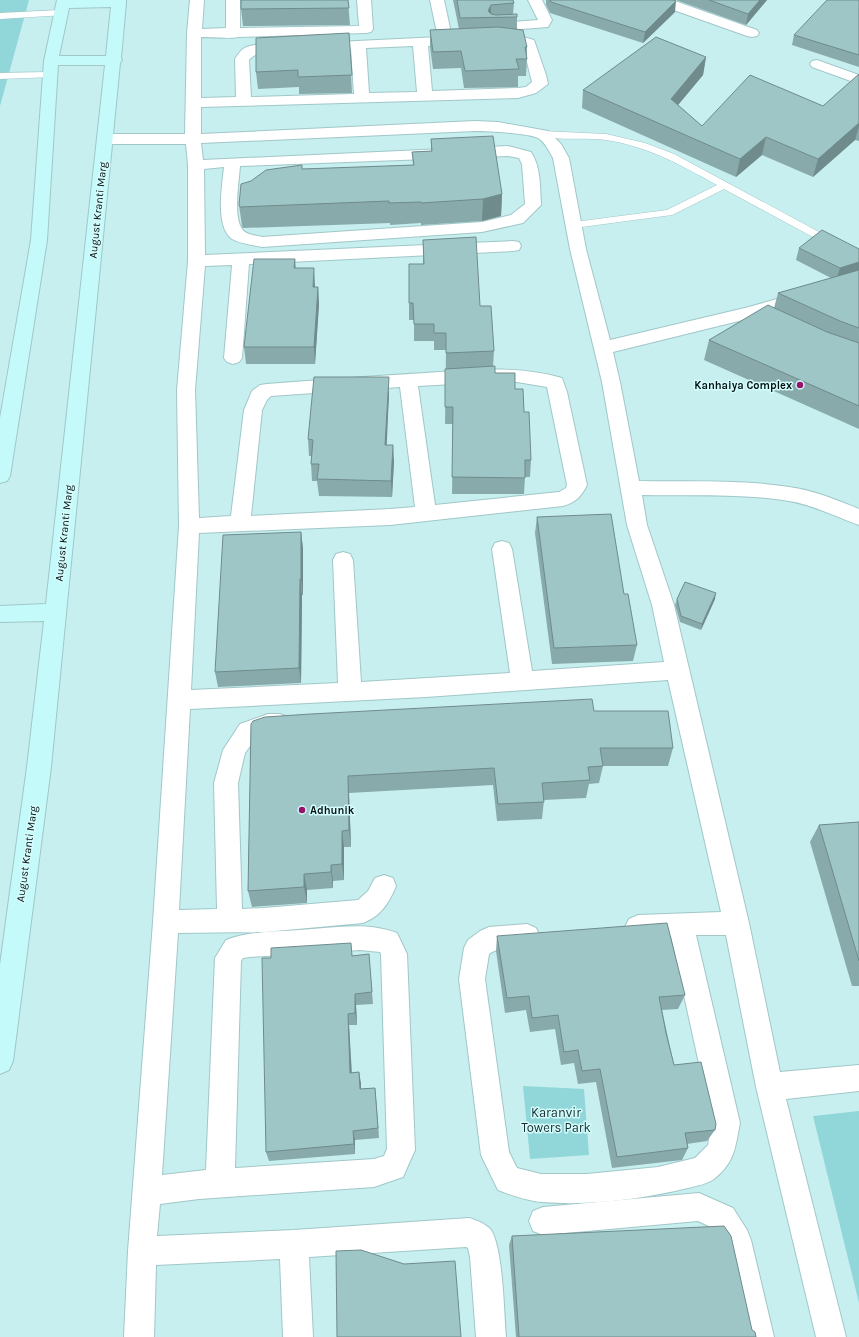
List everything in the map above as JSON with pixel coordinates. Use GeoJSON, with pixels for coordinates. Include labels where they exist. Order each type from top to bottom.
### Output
{"type":"FeatureCollection","features":[{"type":"Feature","properties":{"kind":"main road"},"geometry":{"type":"LineString","coordinates":[[0,476],[38,240],[51,68],[62,6],[119,1]]}},
{"type":"Feature","properties":{"kind":"main road","name":"August Kranti Marg"},"geometry":{"type":"LineString","coordinates":[[0,1061],[39,767],[105,139],[115,60],[119,1]]}},
{"type":"Feature","properties":{"kind":"main road"},"geometry":{"type":"LineString","coordinates":[[51,68],[115,60]]}},
{"type":"Feature","properties":{"kind":"main road"},"geometry":{"type":"LineString","coordinates":[[0,614],[55,612]]}},
{"type":"Feature","properties":{"kind":"street"},"geometry":{"type":"LineString","coordinates":[[139,1337],[142,1251],[166,922],[189,526],[186,390],[197,261],[196,165],[193,139],[194,34],[197,0]]}},
{"type":"Feature","properties":{"kind":"street"},"geometry":{"type":"LineString","coordinates":[[233,0],[233,34]]}},
{"type":"Feature","properties":{"kind":"street"},"geometry":{"type":"LineString","coordinates":[[364,0],[366,30]]}},
{"type":"Feature","properties":{"kind":"street"},"geometry":{"type":"LineString","coordinates":[[437,0],[443,28]]}},
{"type":"Feature","properties":{"kind":"street"},"geometry":{"type":"LineString","coordinates":[[244,102],[242,59],[248,52],[258,49],[420,42],[479,35],[543,24],[545,20],[535,0]]}},
{"type":"Feature","properties":{"kind":"street"},"geometry":{"type":"LineString","coordinates":[[659,0],[690,5],[752,33]]}},
{"type":"Feature","properties":{"kind":"street"},"geometry":{"type":"LineString","coordinates":[[412,28],[465,27]]}},
{"type":"Feature","properties":{"kind":"street"},"geometry":{"type":"LineString","coordinates":[[194,34],[381,29]]}},
{"type":"Feature","properties":{"kind":"street"},"geometry":{"type":"LineString","coordinates":[[194,103],[518,93],[531,90],[540,84],[539,75],[529,43],[519,40],[479,35]]}},
{"type":"Feature","properties":{"kind":"street"},"geometry":{"type":"LineString","coordinates":[[420,42],[425,96]]}},
{"type":"Feature","properties":{"kind":"street"},"geometry":{"type":"LineString","coordinates":[[358,45],[362,98]]}},
{"type":"Feature","properties":{"kind":"street"},"geometry":{"type":"LineString","coordinates":[[817,64],[859,80]]}},
{"type":"Feature","properties":{"kind":"street"},"geometry":{"type":"LineString","coordinates":[[105,139],[193,139],[475,126],[498,127],[542,134],[554,144],[561,158],[578,249],[604,348],[638,525],[663,605],[676,670],[736,923],[770,1087],[831,1337]]}},
{"type":"Feature","properties":{"kind":"street"},"geometry":{"type":"LineString","coordinates":[[196,165],[232,162],[508,151],[525,155],[530,164],[533,205],[517,220],[482,227],[262,242],[242,237],[235,232],[230,221],[232,162]]}},
{"type":"Feature","properties":{"kind":"street"},"geometry":{"type":"LineString","coordinates":[[197,261],[513,246]]}},
{"type":"Feature","properties":{"kind":"street"},"geometry":{"type":"LineString","coordinates":[[233,358],[241,259]]}},
{"type":"Feature","properties":{"kind":"street"},"geometry":{"type":"LineString","coordinates":[[604,348],[750,312],[859,281]]}},
{"type":"Feature","properties":{"kind":"street"},"geometry":{"type":"LineString","coordinates":[[750,312],[772,322]]}},
{"type":"Feature","properties":{"kind":"street"},"geometry":{"type":"LineString","coordinates":[[189,526],[240,524],[390,517],[563,499],[573,493],[577,485],[555,383],[541,378],[518,375],[408,380],[267,390],[259,396],[253,410],[240,524]]}},
{"type":"Feature","properties":{"kind":"street"},"geometry":{"type":"LineString","coordinates":[[408,380],[426,513]]}},
{"type":"Feature","properties":{"kind":"street"},"geometry":{"type":"LineString","coordinates":[[632,488],[753,490],[790,494],[827,504],[859,517]]}},
{"type":"Feature","properties":{"kind":"street"},"geometry":{"type":"LineString","coordinates":[[502,548],[522,681]]}},
{"type":"Feature","properties":{"kind":"street"},"geometry":{"type":"LineString","coordinates":[[343,560],[350,692]]}},
{"type":"Feature","properties":{"kind":"street"},"geometry":{"type":"LineString","coordinates":[[179,700],[350,692],[676,670]]}},
{"type":"Feature","properties":{"kind":"street"},"geometry":{"type":"LineString","coordinates":[[230,920],[226,783],[234,750],[248,731],[268,724],[299,722]]}},
{"type":"Feature","properties":{"kind":"street"},"geometry":{"type":"LineString","coordinates":[[166,922],[264,920],[363,911],[377,899],[384,886]]}},
{"type":"Feature","properties":{"kind":"street"},"geometry":{"type":"LineString","coordinates":[[618,929],[681,924],[736,923]]}},
{"type":"Feature","properties":{"kind":"street"},"geometry":{"type":"LineString","coordinates":[[549,934],[489,939],[477,948],[472,979],[486,1070],[495,1155],[508,1180],[540,1188],[587,1188],[658,1181],[703,1170],[721,1152],[726,1123],[681,924]]}},
{"type":"Feature","properties":{"kind":"street"},"geometry":{"type":"LineString","coordinates":[[146,1191],[220,1183],[374,1173],[393,1167],[401,1150],[394,954],[388,941],[360,938],[250,945],[235,948],[228,958],[220,1183]]}},
{"type":"Feature","properties":{"kind":"street"},"geometry":{"type":"LineString","coordinates":[[770,1087],[859,1078]]}},
{"type":"Feature","properties":{"kind":"street"},"geometry":{"type":"LineString","coordinates":[[543,1221],[699,1207],[723,1218],[737,1240],[759,1337]]}},
{"type":"Feature","properties":{"kind":"street"},"geometry":{"type":"LineString","coordinates":[[142,1251],[294,1244],[469,1232],[480,1239],[485,1257],[491,1337]]}},
{"type":"Feature","properties":{"kind":"street"},"geometry":{"type":"LineString","coordinates":[[294,1244],[298,1337]]}},
{"type":"Feature","properties":{"kind":"lane"},"geometry":{"type":"LineString","coordinates":[[0,16],[62,6]]}},
{"type":"Feature","properties":{"kind":"lane"},"geometry":{"type":"LineString","coordinates":[[0,76],[51,68]]}},
{"type":"Feature","properties":{"kind":"lane"},"geometry":{"type":"LineString","coordinates":[[542,134],[606,137],[642,145],[671,156],[815,234],[844,245]]}},
{"type":"Feature","properties":{"kind":"lane"},"geometry":{"type":"LineString","coordinates":[[574,225],[669,213],[724,185]]}},
{"type":"Feature","properties":{"kind":"green space"},"geometry":{"type":"Polygon","coordinates":[[[0,0],[29,0],[0,106],[0,0]]]}},
{"type":"Feature","properties":{"kind":"green space","name":"Karanvir Towers Park"},"geometry":{"type":"Polygon","coordinates":[[[523,1086],[584,1089],[589,1155],[530,1159],[523,1086]]]}},
{"type":"Feature","properties":{"kind":"green space"},"geometry":{"type":"Polygon","coordinates":[[[859,1111],[859,1303],[813,1116],[859,1111]]]}},
{"type":"Feature","properties":{"kind":"building"},"geometry":{"type":"Polygon","coordinates":[[[241,0],[348,0],[349,8],[241,9],[241,0]]]}},
{"type":"Feature","properties":{"kind":"building"},"geometry":{"type":"Polygon","coordinates":[[[457,0],[513,0],[514,3],[491,5],[488,11],[491,14],[496,15],[517,14],[517,17],[460,18],[457,0]]]}},
{"type":"Feature","properties":{"kind":"building"},"geometry":{"type":"Polygon","coordinates":[[[550,0],[676,1],[645,32],[551,2],[550,0]]]}},
{"type":"Feature","properties":{"kind":"building"},"geometry":{"type":"Polygon","coordinates":[[[709,0],[760,0],[748,14],[709,0]]]}},
{"type":"Feature","properties":{"kind":"building"},"geometry":{"type":"Polygon","coordinates":[[[827,0],[859,0],[859,55],[794,35],[827,0]]]}},
{"type":"Feature","properties":{"kind":"building"},"geometry":{"type":"Polygon","coordinates":[[[498,27],[523,30],[527,47],[525,47],[527,59],[516,59],[519,69],[465,71],[461,51],[433,52],[430,30],[498,27]]]}},
{"type":"Feature","properties":{"kind":"building"},"geometry":{"type":"Polygon","coordinates":[[[349,33],[352,75],[298,77],[298,70],[256,72],[256,38],[349,33]]]}},
{"type":"Feature","properties":{"kind":"building"},"geometry":{"type":"Polygon","coordinates":[[[656,37],[706,57],[671,99],[702,126],[750,75],[823,106],[859,74],[859,123],[818,159],[766,137],[740,159],[583,90],[656,37]]]}},
{"type":"Feature","properties":{"kind":"building"},"geometry":{"type":"Polygon","coordinates":[[[493,136],[502,194],[483,199],[421,203],[389,203],[389,201],[240,207],[239,205],[241,184],[251,181],[266,170],[302,165],[302,169],[414,165],[412,152],[432,151],[431,139],[493,136]]]}},
{"type":"Feature","properties":{"kind":"building"},"geometry":{"type":"Polygon","coordinates":[[[822,230],[859,249],[859,262],[840,268],[799,248],[822,230]]]}},
{"type":"Feature","properties":{"kind":"building"},"geometry":{"type":"Polygon","coordinates":[[[476,237],[480,306],[491,306],[494,351],[446,353],[446,333],[434,333],[434,324],[414,324],[413,303],[409,303],[409,264],[424,264],[423,240],[476,237]]]}},
{"type":"Feature","properties":{"kind":"building"},"geometry":{"type":"Polygon","coordinates":[[[254,259],[295,259],[294,268],[314,268],[313,287],[318,287],[314,347],[244,347],[254,259]]]}},
{"type":"Feature","properties":{"kind":"building"},"geometry":{"type":"Polygon","coordinates":[[[859,270],[859,328],[778,293],[859,270]]]}},
{"type":"Feature","properties":{"kind":"building"},"geometry":{"type":"Polygon","coordinates":[[[768,305],[827,332],[859,343],[859,406],[709,340],[768,305]]]}},
{"type":"Feature","properties":{"kind":"building"},"geometry":{"type":"Polygon","coordinates":[[[495,366],[495,373],[515,373],[515,389],[523,389],[524,412],[529,412],[531,460],[525,460],[525,478],[452,477],[453,407],[445,407],[445,369],[495,366]]]}},
{"type":"Feature","properties":{"kind":"building"},"geometry":{"type":"Polygon","coordinates":[[[314,377],[389,377],[385,445],[393,445],[391,481],[317,479],[319,464],[311,464],[313,440],[308,439],[314,377]]]}},
{"type":"Feature","properties":{"kind":"building"},"geometry":{"type":"Polygon","coordinates":[[[611,514],[624,594],[628,594],[637,645],[554,648],[537,517],[611,514]]]}},
{"type":"Feature","properties":{"kind":"building"},"geometry":{"type":"Polygon","coordinates":[[[301,532],[299,668],[215,672],[223,535],[301,532]]]}},
{"type":"Feature","properties":{"kind":"building"},"geometry":{"type":"Polygon","coordinates":[[[685,582],[716,593],[702,624],[681,616],[677,599],[685,582]]]}},
{"type":"Feature","properties":{"kind":"building","name":"Adhunik"},"geometry":{"type":"Polygon","coordinates":[[[592,699],[594,711],[668,711],[673,748],[600,748],[603,766],[588,767],[590,780],[542,783],[544,802],[498,804],[494,768],[348,776],[349,830],[342,831],[342,864],[331,865],[331,872],[304,874],[304,887],[248,891],[251,724],[253,721],[265,717],[311,714],[592,699]]]}},
{"type":"Feature","properties":{"kind":"building"},"geometry":{"type":"Polygon","coordinates":[[[859,822],[859,961],[819,825],[859,822]]]}},
{"type":"Feature","properties":{"kind":"building"},"geometry":{"type":"Polygon","coordinates":[[[667,923],[685,995],[659,997],[666,1033],[674,1065],[701,1062],[716,1124],[715,1130],[685,1133],[688,1148],[617,1157],[600,1069],[582,1071],[578,1050],[564,1052],[558,1015],[532,1018],[529,996],[507,998],[497,936],[667,923]]]}},
{"type":"Feature","properties":{"kind":"building"},"geometry":{"type":"Polygon","coordinates":[[[351,943],[352,956],[369,954],[372,992],[355,994],[355,1013],[348,1014],[350,1073],[359,1072],[360,1089],[375,1088],[378,1128],[353,1131],[354,1144],[266,1152],[262,958],[271,958],[271,948],[351,943]]]}},
{"type":"Feature","properties":{"kind":"building"},"geometry":{"type":"Polygon","coordinates":[[[724,1226],[731,1236],[752,1330],[755,1332],[756,1337],[519,1337],[512,1236],[724,1226]]]}},
{"type":"Feature","properties":{"kind":"building"},"geometry":{"type":"Polygon","coordinates":[[[361,1250],[404,1264],[455,1261],[461,1337],[337,1337],[336,1251],[361,1250]]]}},
{"type":"Feature","properties":{"kind":"place","name":"Kanhaiya Complex"},"geometry":{"type":"Point","coordinates":[800,385]}},
{"type":"Feature","properties":{"kind":"place","name":"Adhunik"},"geometry":{"type":"Point","coordinates":[302,810]}}]}
